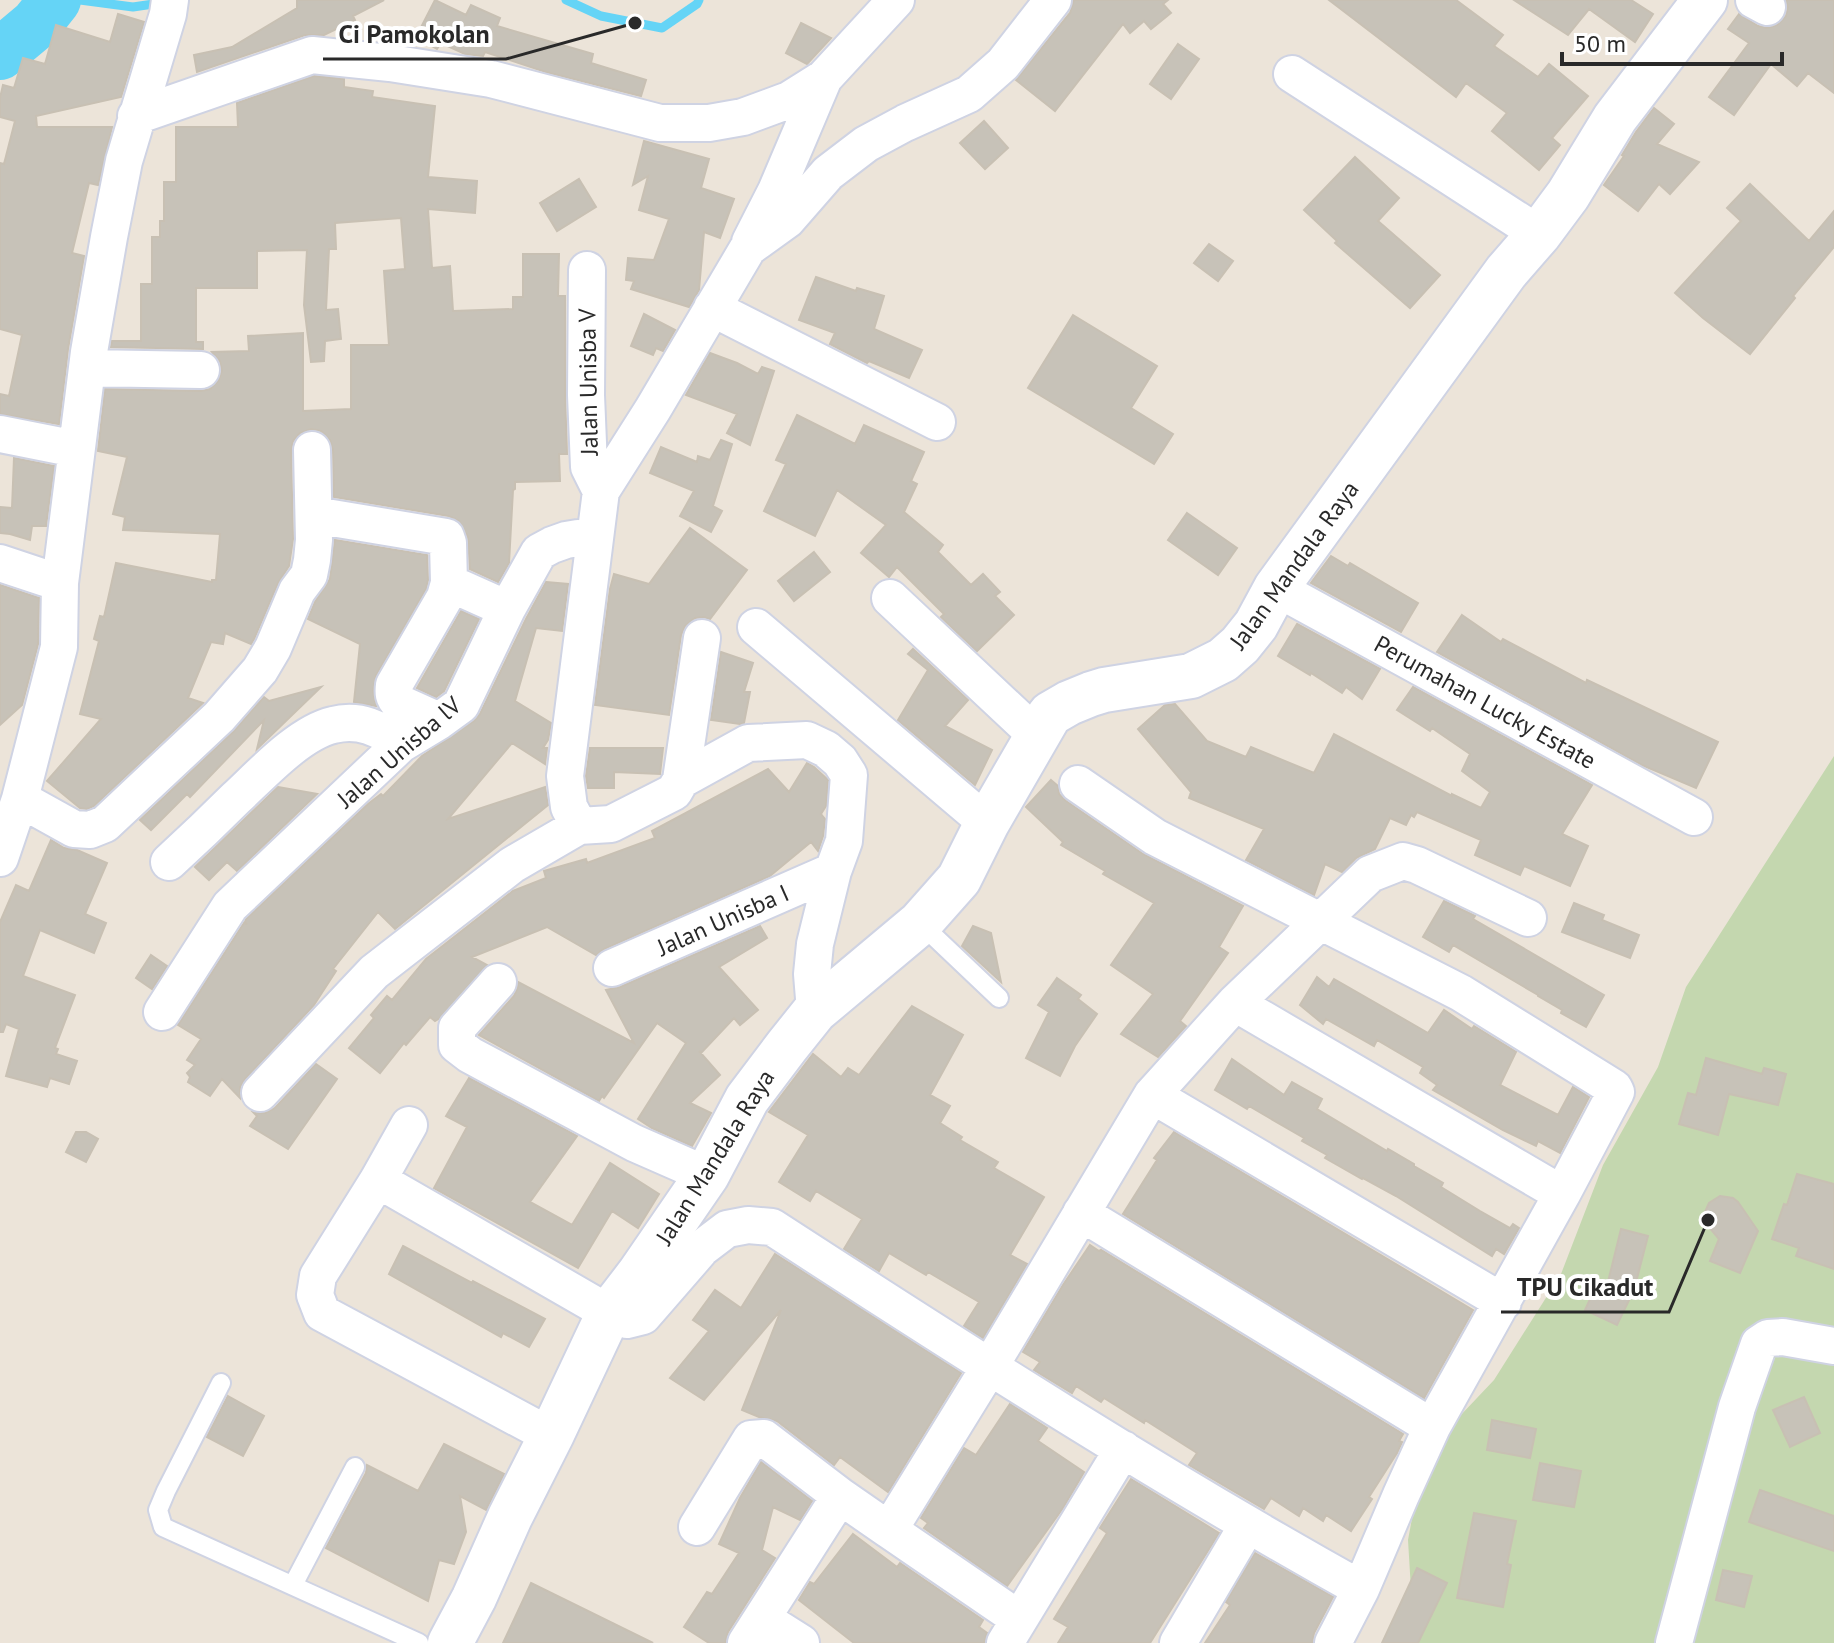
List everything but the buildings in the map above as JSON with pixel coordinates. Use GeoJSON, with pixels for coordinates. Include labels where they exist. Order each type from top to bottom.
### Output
{"type":"FeatureCollection","features":[{"type":"Feature","properties":{"kind":"street"},"geometry":{"type":"LineString","coordinates":[[136,116],[312,55],[390,63],[491,79],[660,123],[709,123],[743,117],[789,100],[824,78],[896,0]]}},
{"type":"Feature","properties":{"kind":"street"},"geometry":{"type":"LineString","coordinates":[[748,248],[787,220],[828,173],[866,144],[969,94],[1003,64],[1053,0]]}},
{"type":"Feature","properties":{"kind":"street","name":"Jalan Mandala Raya"},"geometry":{"type":"LineString","coordinates":[[450,1643],[609,1313],[707,1175],[747,1099],[815,1011],[920,923],[959,879],[987,823],[1050,714],[1104,690],[1191,676],[1223,660],[1240,645],[1256,625],[1276,588],[1506,272],[1568,195],[1615,118],[1705,0]]}},
{"type":"Feature","properties":{"kind":"street"},"geometry":{"type":"LineString","coordinates":[[0,858],[20,799],[59,647],[60,583],[89,352],[124,161],[169,7]]}},
{"type":"Feature","properties":{"kind":"street"},"geometry":{"type":"LineString","coordinates":[[1292,74],[1539,234]]}},
{"type":"Feature","properties":{"kind":"street"},"geometry":{"type":"LineString","coordinates":[[579,826],[569,807],[565,776],[601,491],[748,248],[824,78]]}},
{"type":"Feature","properties":{"kind":"street","name":"Jalan Unisba V"},"geometry":{"type":"LineString","coordinates":[[587,270],[589,467],[601,491]]}},
{"type":"Feature","properties":{"kind":"street"},"geometry":{"type":"LineString","coordinates":[[712,308],[937,422]]}},
{"type":"Feature","properties":{"kind":"street"},"geometry":{"type":"LineString","coordinates":[[89,368],[201,370]]}},
{"type":"Feature","properties":{"kind":"street"},"geometry":{"type":"LineString","coordinates":[[0,434],[76,449]]}},
{"type":"Feature","properties":{"kind":"street"},"geometry":{"type":"LineString","coordinates":[[20,799],[74,829],[90,830],[105,824],[219,717],[260,670],[273,648],[297,591],[309,575],[314,540],[312,450]]}},
{"type":"Feature","properties":{"kind":"street"},"geometry":{"type":"LineString","coordinates":[[314,515],[446,537],[449,583],[445,597],[394,685],[393,692],[399,703],[439,721]]}},
{"type":"Feature","properties":{"kind":"street","name":"Jalan Unisba lV"},"geometry":{"type":"LineString","coordinates":[[162,1012],[230,906],[401,744],[461,705],[507,609],[539,552],[566,540],[594,540]]}},
{"type":"Feature","properties":{"kind":"street"},"geometry":{"type":"LineString","coordinates":[[0,563],[60,583]]}},
{"type":"Feature","properties":{"kind":"street"},"geometry":{"type":"LineString","coordinates":[[449,583],[507,609]]}},
{"type":"Feature","properties":{"kind":"street","name":"Perumahan Lucky Estate"},"geometry":{"type":"LineString","coordinates":[[1276,588],[1694,817]]}},
{"type":"Feature","properties":{"kind":"street"},"geometry":{"type":"LineString","coordinates":[[890,598],[1036,735]]}},
{"type":"Feature","properties":{"kind":"street"},"geometry":{"type":"LineString","coordinates":[[756,627],[987,823]]}},
{"type":"Feature","properties":{"kind":"street"},"geometry":{"type":"LineString","coordinates":[[260,1093],[374,972],[512,865],[579,826],[611,824],[674,792],[681,780],[702,638]]}},
{"type":"Feature","properties":{"kind":"street"},"geometry":{"type":"LineString","coordinates":[[169,862],[280,756],[310,735],[332,725],[360,723],[383,730],[401,744]]}},
{"type":"Feature","properties":{"kind":"street"},"geometry":{"type":"LineString","coordinates":[[681,780],[748,743],[807,740],[826,749],[840,761],[849,775],[844,841],[833,871],[815,944],[812,974],[815,1011]]}},
{"type":"Feature","properties":{"kind":"street"},"geometry":{"type":"LineString","coordinates":[[1078,784],[1155,837],[1461,993],[1616,1092],[1432,1427],[1361,1589],[1333,1643]]}},
{"type":"Feature","properties":{"kind":"street"},"geometry":{"type":"LineString","coordinates":[[889,1530],[1152,1095],[1235,1003],[1319,922],[1370,874],[1403,861],[1528,918]]}},
{"type":"Feature","properties":{"kind":"street","name":"Jalan Unisba I"},"geometry":{"type":"LineString","coordinates":[[612,968],[833,871]]}},
{"type":"Feature","properties":{"kind":"street"},"geometry":{"type":"LineString","coordinates":[[498,982],[457,1028],[457,1045],[470,1055],[634,1143],[707,1175]]}},
{"type":"Feature","properties":{"kind":"street"},"geometry":{"type":"LineString","coordinates":[[1235,1003],[1562,1194]]}},
{"type":"Feature","properties":{"kind":"street"},"geometry":{"type":"LineString","coordinates":[[1152,1095],[1503,1302]]}},
{"type":"Feature","properties":{"kind":"street"},"geometry":{"type":"LineString","coordinates":[[409,1125],[318,1276],[315,1295],[322,1313],[551,1436]]}},
{"type":"Feature","properties":{"kind":"street"},"geometry":{"type":"LineString","coordinates":[[378,1180],[609,1313],[627,1320],[643,1316],[702,1248],[727,1229],[748,1225],[772,1227],[989,1368],[1247,1526],[1361,1589]]}},
{"type":"Feature","properties":{"kind":"street"},"geometry":{"type":"LineString","coordinates":[[1081,1213],[1432,1427]]}},
{"type":"Feature","properties":{"kind":"street"},"geometry":{"type":"LineString","coordinates":[[1674,1643],[1737,1407],[1759,1344],[1768,1338],[1783,1337],[1834,1346]]}},
{"type":"Feature","properties":{"kind":"street"},"geometry":{"type":"LineString","coordinates":[[697,1527],[751,1439],[764,1438],[889,1530],[1012,1631],[1123,1449]]}},
{"type":"Feature","properties":{"kind":"street"},"geometry":{"type":"LineString","coordinates":[[801,1643],[754,1631],[840,1496]]}},
{"type":"Feature","properties":{"kind":"street"},"geometry":{"type":"LineString","coordinates":[[1178,1643],[1247,1526]]}},
{"type":"Feature","properties":{"kind":"lane"},"geometry":{"type":"LineString","coordinates":[[920,923],[999,998]]}},
{"type":"Feature","properties":{"kind":"lane"},"geometry":{"type":"LineString","coordinates":[[221,1383],[158,1510],[163,1527],[419,1643]]}},
{"type":"Feature","properties":{"kind":"lane"},"geometry":{"type":"LineString","coordinates":[[293,1585],[355,1467]]}},
{"type":"Feature","properties":{"kind":"green space"},"geometry":{"type":"Polygon","coordinates":[[[1834,756],[1834,1643],[1410,1643],[1413,1623],[1408,1540],[1424,1454],[1494,1380],[1561,1274],[1603,1165],[1658,1067],[1686,987],[1834,756]]]}},
{"type":"Feature","properties":{"kind":"waterway"},"geometry":{"type":"LineString","coordinates":[[0,54],[36,24],[55,0]]}},
{"type":"Feature","properties":{"kind":"waterway"},"geometry":{"type":"LineString","coordinates":[[80,0],[133,7],[160,3]]}},
{"type":"Feature","properties":{"kind":"waterway"},"geometry":{"type":"LineString","coordinates":[[566,0],[601,16],[662,28],[699,0]]}},
{"type":"Feature","properties":{"kind":"place","name":"Ci Pamokolan"},"geometry":{"type":"Point","coordinates":[635,23]}},
{"type":"Feature","properties":{"kind":"place","name":"TPU Cikadut"},"geometry":{"type":"Point","coordinates":[1708,1220]}}]}
